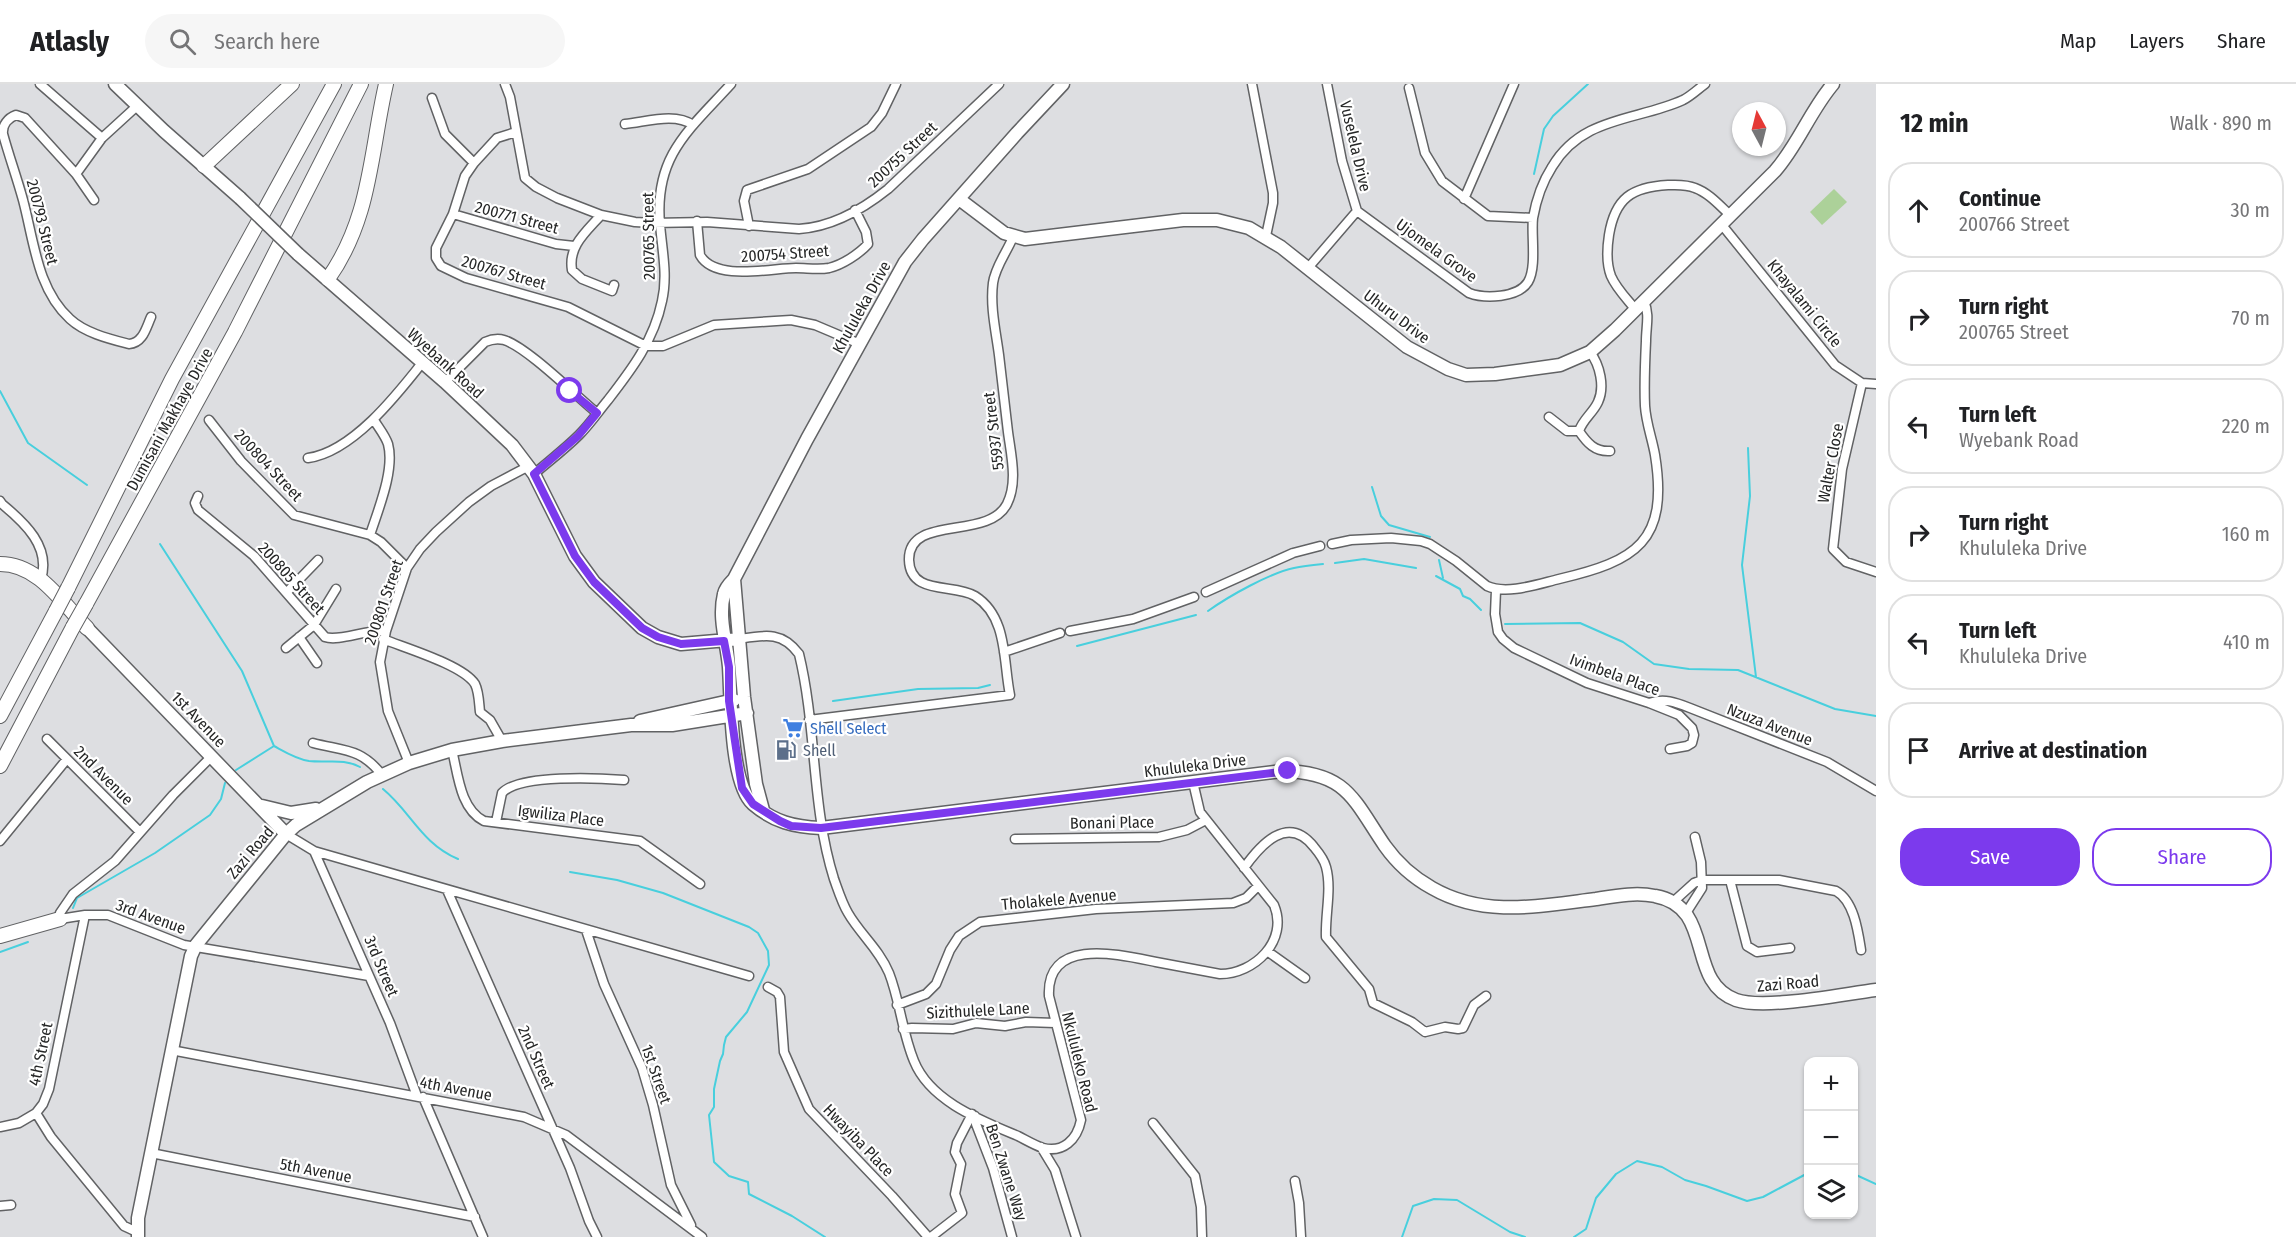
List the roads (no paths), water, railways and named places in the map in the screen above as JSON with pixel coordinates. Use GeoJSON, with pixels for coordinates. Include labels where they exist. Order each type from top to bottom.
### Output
{"type":"FeatureCollection","features":[{"type":"Feature","properties":{"kind":"main road"},"geometry":{"type":"LineString","coordinates":[[204,166],[292,84]]}},
{"type":"Feature","properties":{"kind":"main road","name":"Dumisani Makhaye Drive"},"geometry":{"type":"LineString","coordinates":[[0,716],[68,588],[172,379],[334,84]]}},
{"type":"Feature","properties":{"kind":"main road","name":"Dumisani Makhaye Drive"},"geometry":{"type":"LineString","coordinates":[[0,766],[80,627],[86,604],[235,332],[361,84]]}},
{"type":"Feature","properties":{"kind":"main road"},"geometry":{"type":"LineString","coordinates":[[328,279],[352,237],[363,206],[371,174],[386,84]]}},
{"type":"Feature","properties":{"kind":"main road"},"geometry":{"type":"LineString","coordinates":[[0,564],[11,564],[24,568],[41,579],[80,627]]}},
{"type":"Feature","properties":{"kind":"main road"},"geometry":{"type":"LineString","coordinates":[[0,936],[60,919]]}},
{"type":"Feature","properties":{"kind":"street"},"geometry":{"type":"LineString","coordinates":[[40,84],[102,138]]}},
{"type":"Feature","properties":{"kind":"street","name":"Wyebank Road"},"geometry":{"type":"LineString","coordinates":[[115,84],[298,254],[445,382],[512,445],[531,470],[575,556],[594,582],[642,628],[658,637],[681,644],[739,639]]}},
{"type":"Feature","properties":{"kind":"street"},"geometry":{"type":"LineString","coordinates":[[505,84],[510,97],[516,132]]}},
{"type":"Feature","properties":{"kind":"street","name":"200765 Street"},"geometry":{"type":"LineString","coordinates":[[531,470],[578,436],[634,367],[646,346],[659,313],[663,293],[665,257],[660,223],[660,197],[668,162],[681,138],[731,84]]}},
{"type":"Feature","properties":{"kind":"street"},"geometry":{"type":"LineString","coordinates":[[749,226],[744,201],[747,190],[807,169],[871,126],[882,112],[896,84]]}},
{"type":"Feature","properties":{"kind":"street","name":"200755 Street"},"geometry":{"type":"LineString","coordinates":[[516,132],[524,172],[528,180],[558,198],[601,215],[635,222],[697,221],[749,226],[812,228],[873,202],[999,84]]}},
{"type":"Feature","properties":{"kind":"street","name":"Khululeka Drive"},"geometry":{"type":"LineString","coordinates":[[1063,84],[1017,133],[905,262],[781,487],[734,579],[724,592],[723,626],[729,667],[731,716],[742,788],[753,804],[791,826],[821,828],[1282,771],[1308,773],[1326,778],[1345,789],[1356,800],[1386,848],[1407,870],[1433,888],[1476,905],[1520,908],[1642,894],[1657,896],[1673,902],[1686,913]]}},
{"type":"Feature","properties":{"kind":"street"},"geometry":{"type":"LineString","coordinates":[[1252,84],[1273,193],[1266,236]]}},
{"type":"Feature","properties":{"kind":"street","name":"Vuselela Drive"},"geometry":{"type":"LineString","coordinates":[[1308,268],[1357,211],[1342,161],[1327,84]]}},
{"type":"Feature","properties":{"kind":"street"},"geometry":{"type":"LineString","coordinates":[[1464,199],[1514,84]]}},
{"type":"Feature","properties":{"kind":"street","name":"Ujomela Grove"},"geometry":{"type":"LineString","coordinates":[[1357,211],[1469,293],[1486,297],[1516,292],[1528,281],[1532,265],[1533,218],[1544,182],[1552,165],[1568,146],[1584,134],[1604,125],[1684,99],[1694,88],[1705,84]]}},
{"type":"Feature","properties":{"kind":"street","name":"Uhuru Drive"},"geometry":{"type":"LineString","coordinates":[[1013,237],[1051,237],[1199,219],[1249,228],[1266,236],[1407,348],[1457,373],[1477,375],[1550,367],[1590,352],[1726,220],[1788,156],[1820,101],[1833,84]]}},
{"type":"Feature","properties":{"kind":"street"},"geometry":{"type":"LineString","coordinates":[[1409,88],[1425,153],[1442,181],[1488,216],[1533,218]]}},
{"type":"Feature","properties":{"kind":"street"},"geometry":{"type":"LineString","coordinates":[[432,98],[445,134],[474,163]]}},
{"type":"Feature","properties":{"kind":"street"},"geometry":{"type":"LineString","coordinates":[[76,174],[102,138],[137,106]]}},
{"type":"Feature","properties":{"kind":"street","name":"200793 Street"},"geometry":{"type":"LineString","coordinates":[[94,200],[76,174],[25,118],[13,116],[3,126],[41,275],[65,314],[86,330],[133,344],[141,340],[151,317]]}},
{"type":"Feature","properties":{"kind":"street"},"geometry":{"type":"LineString","coordinates":[[625,124],[670,119],[687,121],[693,125]]}},
{"type":"Feature","properties":{"kind":"street","name":"200767 Street"},"geometry":{"type":"LineString","coordinates":[[516,132],[497,138],[474,163],[462,182],[453,214],[436,248],[435,258],[441,266],[466,278],[568,307],[646,346]]}},
{"type":"Feature","properties":{"kind":"street","name":"Khayalami Circle"},"geometry":{"type":"LineString","coordinates":[[1639,305],[1617,287],[1611,275],[1608,263],[1608,244],[1615,210],[1627,196],[1642,188],[1683,185],[1696,188],[1714,200],[1726,220],[1835,365],[1862,383],[1876,384]]}},
{"type":"Feature","properties":{"kind":"street"},"geometry":{"type":"LineString","coordinates":[[959,199],[998,229],[1013,237]]}},
{"type":"Feature","properties":{"kind":"street","name":"200754 Street"},"geometry":{"type":"LineString","coordinates":[[697,221],[700,255],[703,260],[721,269],[755,272],[796,268],[818,269],[843,262],[868,244],[866,232],[855,210]]}},
{"type":"Feature","properties":{"kind":"street","name":"200771 Street"},"geometry":{"type":"LineString","coordinates":[[453,214],[556,244],[574,246]]}},
{"type":"Feature","properties":{"kind":"street"},"geometry":{"type":"LineString","coordinates":[[601,215],[574,246],[572,270],[575,274],[612,291],[614,285]]}},
{"type":"Feature","properties":{"kind":"street","name":"55937 Street"},"geometry":{"type":"LineString","coordinates":[[809,720],[1010,695],[1000,629],[994,615],[974,595],[926,585],[912,572],[909,562],[910,552],[920,538],[931,532],[972,526],[993,519],[1002,512],[1011,492],[1013,467],[995,331],[993,294],[998,268],[1013,237]]}},
{"type":"Feature","properties":{"kind":"street"},"geometry":{"type":"LineString","coordinates":[[1332,544],[1352,540],[1391,538],[1421,541],[1440,550],[1487,586],[1496,590],[1545,582],[1615,563],[1639,546],[1653,524],[1658,500],[1655,454],[1650,439],[1645,405],[1647,310],[1639,305]]}},
{"type":"Feature","properties":{"kind":"street"},"geometry":{"type":"LineString","coordinates":[[646,346],[663,346],[714,325],[791,320],[815,325],[860,344]]}},
{"type":"Feature","properties":{"kind":"street"},"geometry":{"type":"LineString","coordinates":[[445,382],[486,342],[491,339],[503,340],[524,352],[597,413]]}},
{"type":"Feature","properties":{"kind":"street"},"geometry":{"type":"LineString","coordinates":[[1590,352],[1598,363],[1600,394],[1579,431],[1595,449],[1610,452]]}},
{"type":"Feature","properties":{"kind":"street"},"geometry":{"type":"LineString","coordinates":[[308,458],[323,454],[374,420],[422,363]]}},
{"type":"Feature","properties":{"kind":"street","name":"Walter Close"},"geometry":{"type":"LineString","coordinates":[[1862,383],[1842,469],[1833,549],[1846,562],[1876,572]]}},
{"type":"Feature","properties":{"kind":"street"},"geometry":{"type":"LineString","coordinates":[[1549,417],[1567,431],[1579,431]]}},
{"type":"Feature","properties":{"kind":"street","name":"200804 Street"},"geometry":{"type":"LineString","coordinates":[[209,420],[242,461],[294,515],[370,535],[381,542],[407,568]]}},
{"type":"Feature","properties":{"kind":"street"},"geometry":{"type":"LineString","coordinates":[[370,535],[384,493],[389,454],[386,439],[374,420]]}},
{"type":"Feature","properties":{"kind":"street","name":"200801 Street"},"geometry":{"type":"LineString","coordinates":[[409,763],[392,724],[385,699],[380,662],[385,635],[407,568],[428,541],[469,502],[491,486],[531,470]]}},
{"type":"Feature","properties":{"kind":"street","name":"200805 Street"},"geometry":{"type":"LineString","coordinates":[[198,496],[195,503],[198,510],[254,556],[325,637],[330,639],[369,630],[385,635]]}},
{"type":"Feature","properties":{"kind":"street"},"geometry":{"type":"LineString","coordinates":[[0,501],[24,522],[34,536],[44,560],[41,579]]}},
{"type":"Feature","properties":{"kind":"street"},"geometry":{"type":"LineString","coordinates":[[1206,592],[1293,553],[1320,546]]}},
{"type":"Feature","properties":{"kind":"street"},"geometry":{"type":"LineString","coordinates":[[287,592],[318,560]]}},
{"type":"Feature","properties":{"kind":"street"},"geometry":{"type":"LineString","coordinates":[[734,579],[744,697],[756,784],[763,810]]}},
{"type":"Feature","properties":{"kind":"street"},"geometry":{"type":"LineString","coordinates":[[286,648],[314,624],[336,589]]}},
{"type":"Feature","properties":{"kind":"street","name":"Ivimbela Place"},"geometry":{"type":"LineString","coordinates":[[1496,590],[1495,614],[1498,632],[1503,639],[1514,648],[1587,683],[1679,715],[1692,728],[1694,735],[1692,743],[1688,746],[1670,749]]}},
{"type":"Feature","properties":{"kind":"street"},"geometry":{"type":"LineString","coordinates":[[1070,631],[1133,619],[1194,597]]}},
{"type":"Feature","properties":{"kind":"street","name":"1st Avenue"},"geometry":{"type":"LineString","coordinates":[[80,627],[212,756],[286,834]]}},
{"type":"Feature","properties":{"kind":"street"},"geometry":{"type":"LineString","coordinates":[[1004,652],[1060,633]]}},
{"type":"Feature","properties":{"kind":"street"},"geometry":{"type":"LineString","coordinates":[[385,635],[449,665],[468,677],[476,686],[480,712],[490,720],[502,741]]}},
{"type":"Feature","properties":{"kind":"street"},"geometry":{"type":"LineString","coordinates":[[739,639],[775,636],[785,639],[800,654],[821,828],[835,881],[848,913],[882,959],[889,974],[913,1060],[923,1078],[946,1100],[1041,1147],[1055,1170],[1076,1237]]}},
{"type":"Feature","properties":{"kind":"street"},"geometry":{"type":"LineString","coordinates":[[299,637],[317,663]]}},
{"type":"Feature","properties":{"kind":"street","name":"Zazi Road"},"geometry":{"type":"LineString","coordinates":[[631,725],[643,720],[744,697]]}},
{"type":"Feature","properties":{"kind":"street","name":"Nzuza Avenue"},"geometry":{"type":"LineString","coordinates":[[1649,703],[1668,700],[1690,708],[1827,762],[1876,791]]}},
{"type":"Feature","properties":{"kind":"street","name":"Zazi Road"},"geometry":{"type":"LineString","coordinates":[[137,1235],[186,973],[196,945],[286,834],[321,808],[382,775],[409,763],[452,750],[502,741],[631,725],[672,725],[747,713]]}},
{"type":"Feature","properties":{"kind":"street","name":"2nd Avenue"},"geometry":{"type":"LineString","coordinates":[[47,739],[140,832]]}},
{"type":"Feature","properties":{"kind":"street"},"geometry":{"type":"LineString","coordinates":[[313,743],[353,751],[369,760],[382,775]]}},
{"type":"Feature","properties":{"kind":"street","name":"Igwiliza Place"},"geometry":{"type":"LineString","coordinates":[[452,750],[467,806],[476,817],[484,821],[640,841],[700,884]]}},
{"type":"Feature","properties":{"kind":"street"},"geometry":{"type":"LineString","coordinates":[[60,919],[60,913],[73,894],[115,861],[212,756]]}},
{"type":"Feature","properties":{"kind":"street"},"geometry":{"type":"LineString","coordinates":[[0,841],[67,759]]}},
{"type":"Feature","properties":{"kind":"street"},"geometry":{"type":"LineString","coordinates":[[496,822],[502,793],[514,786],[570,777],[624,780]]}},
{"type":"Feature","properties":{"kind":"street"},"geometry":{"type":"LineString","coordinates":[[1193,782],[1197,805],[1206,820],[1274,905],[1277,914],[1275,935],[1267,951],[1305,978]]}},
{"type":"Feature","properties":{"kind":"street"},"geometry":{"type":"LineString","coordinates":[[258,805],[291,813],[321,808]]}},
{"type":"Feature","properties":{"kind":"street","name":"Bonani Place"},"geometry":{"type":"LineString","coordinates":[[1015,839],[1158,837],[1187,830],[1206,820]]}},
{"type":"Feature","properties":{"kind":"street"},"geometry":{"type":"LineString","coordinates":[[1244,868],[1271,838],[1284,832],[1294,832],[1310,842],[1326,867],[1328,885],[1326,937],[1366,986],[1373,1003],[1412,1022],[1420,1030],[1425,1032],[1445,1027],[1463,1028],[1474,1005],[1486,996]]}},
{"type":"Feature","properties":{"kind":"street"},"geometry":{"type":"LineString","coordinates":[[286,834],[314,851],[749,976]]}},
{"type":"Feature","properties":{"kind":"street"},"geometry":{"type":"LineString","coordinates":[[1686,913],[1702,888],[1699,848],[1695,837]]}},
{"type":"Feature","properties":{"kind":"street","name":"3rd Street"},"geometry":{"type":"LineString","coordinates":[[314,851],[483,1237]]}},
{"type":"Feature","properties":{"kind":"street"},"geometry":{"type":"LineString","coordinates":[[1673,902],[1694,883],[1702,880],[1779,880],[1836,891],[1843,895],[1848,903],[1861,950]]}},
{"type":"Feature","properties":{"kind":"street"},"geometry":{"type":"LineString","coordinates":[[1730,880],[1747,946],[1757,952],[1790,948]]}},
{"type":"Feature","properties":{"kind":"street","name":"Tholakele Avenue"},"geometry":{"type":"LineString","coordinates":[[897,1005],[926,994],[936,984],[950,950],[959,936],[980,922],[1096,909],[1233,903],[1246,898],[1258,886]]}},
{"type":"Feature","properties":{"kind":"street","name":"2nd Street"},"geometry":{"type":"LineString","coordinates":[[447,890],[552,1128],[597,1237]]}},
{"type":"Feature","properties":{"kind":"street","name":"Zazi Road"},"geometry":{"type":"LineString","coordinates":[[1686,913],[1696,929],[1704,966],[1711,980],[1721,992],[1735,999],[1765,1003],[1876,990]]}},
{"type":"Feature","properties":{"kind":"street","name":"3rd Avenue"},"geometry":{"type":"LineString","coordinates":[[60,919],[85,915],[117,917],[184,945],[196,945],[369,976]]}},
{"type":"Feature","properties":{"kind":"street","name":"4th Street"},"geometry":{"type":"LineString","coordinates":[[36,1113],[43,1104],[49,1089],[85,915]]}},
{"type":"Feature","properties":{"kind":"street","name":"1st Street"},"geometry":{"type":"LineString","coordinates":[[586,930],[604,984],[647,1082],[671,1185],[693,1230]]}},
{"type":"Feature","properties":{"kind":"street","name":"Nkululeko Road"},"geometry":{"type":"LineString","coordinates":[[1041,1147],[1056,1150],[1066,1145],[1077,1134],[1081,1120],[1049,996],[1049,983],[1059,966],[1079,955],[1107,953],[1220,974],[1240,972],[1258,961],[1267,951]]}},
{"type":"Feature","properties":{"kind":"street","name":"Hwayiba Place"},"geometry":{"type":"LineString","coordinates":[[768,987],[777,992],[780,997],[784,1052],[809,1109],[929,1237]]}},
{"type":"Feature","properties":{"kind":"street","name":"Sizithulele Lane"},"geometry":{"type":"LineString","coordinates":[[903,1029],[953,1029],[976,1023],[1005,1026],[1026,1022],[1055,1023]]}},
{"type":"Feature","properties":{"kind":"street","name":"4th Avenue"},"geometry":{"type":"LineString","coordinates":[[171,1050],[524,1117],[567,1134],[702,1237]]}},
{"type":"Feature","properties":{"kind":"street"},"geometry":{"type":"LineString","coordinates":[[0,1128],[19,1123],[36,1113],[51,1137],[124,1227],[137,1235]]}},
{"type":"Feature","properties":{"kind":"street"},"geometry":{"type":"LineString","coordinates":[[929,1237],[962,1213],[955,1194],[961,1164],[955,1152],[957,1143],[973,1115]]}},
{"type":"Feature","properties":{"kind":"street","name":"Ben Zwane Way"},"geometry":{"type":"LineString","coordinates":[[973,1115],[993,1168],[1012,1237]]}},
{"type":"Feature","properties":{"kind":"street"},"geometry":{"type":"LineString","coordinates":[[1154,1122],[1195,1176],[1202,1214],[1202,1237]]}},
{"type":"Feature","properties":{"kind":"street","name":"5th Avenue"},"geometry":{"type":"LineString","coordinates":[[151,1153],[475,1217]]}},
{"type":"Feature","properties":{"kind":"street"},"geometry":{"type":"LineString","coordinates":[[1294,1181],[1301,1237]]}},
{"type":"Feature","properties":{"kind":"street"},"geometry":{"type":"LineString","coordinates":[[0,1206],[10,1205]]}},
{"type":"Feature","properties":{"kind":"waterway"},"geometry":{"type":"LineString","coordinates":[[1534,174],[1544,129],[1553,116],[1588,84]]}},
{"type":"Feature","properties":{"kind":"waterway"},"geometry":{"type":"LineString","coordinates":[[0,391],[28,443],[87,485]]}},
{"type":"Feature","properties":{"kind":"waterway"},"geometry":{"type":"LineString","coordinates":[[1748,448],[1750,496],[1742,565],[1756,677]]}},
{"type":"Feature","properties":{"kind":"waterway"},"geometry":{"type":"LineString","coordinates":[[1372,487],[1381,516],[1389,525],[1430,537]]}},
{"type":"Feature","properties":{"kind":"waterway"},"geometry":{"type":"LineString","coordinates":[[160,544],[242,671],[274,746],[304,760],[342,762],[360,767]]}},
{"type":"Feature","properties":{"kind":"waterway"},"geometry":{"type":"LineString","coordinates":[[1335,563],[1364,559],[1416,568]]}},
{"type":"Feature","properties":{"kind":"waterway"},"geometry":{"type":"LineString","coordinates":[[1439,560],[1443,578]]}},
{"type":"Feature","properties":{"kind":"waterway"},"geometry":{"type":"LineString","coordinates":[[1208,611],[1238,592],[1273,575],[1294,568],[1323,564]]}},
{"type":"Feature","properties":{"kind":"waterway"},"geometry":{"type":"LineString","coordinates":[[1436,576],[1460,589],[1463,596],[1470,599],[1481,610]]}},
{"type":"Feature","properties":{"kind":"waterway"},"geometry":{"type":"LineString","coordinates":[[1077,646],[1196,615]]}},
{"type":"Feature","properties":{"kind":"waterway"},"geometry":{"type":"LineString","coordinates":[[1505,624],[1580,623],[1623,642],[1654,664],[1689,669],[1738,670],[1835,709],[1876,716]]}},
{"type":"Feature","properties":{"kind":"waterway"},"geometry":{"type":"LineString","coordinates":[[833,701],[918,689],[978,688],[990,685]]}},
{"type":"Feature","properties":{"kind":"waterway"},"geometry":{"type":"LineString","coordinates":[[236,770],[274,746]]}},
{"type":"Feature","properties":{"kind":"waterway"},"geometry":{"type":"LineString","coordinates":[[73,908],[77,898],[155,853],[210,815],[221,799],[225,783]]}},
{"type":"Feature","properties":{"kind":"waterway"},"geometry":{"type":"LineString","coordinates":[[383,789],[425,836],[458,859]]}},
{"type":"Feature","properties":{"kind":"waterway"},"geometry":{"type":"LineString","coordinates":[[570,872],[617,880],[663,893],[749,927],[758,933],[768,951],[769,965],[747,1012],[726,1037],[714,1089],[714,1107],[709,1115],[714,1162],[729,1176],[748,1182],[749,1194],[792,1216],[825,1237]]}},
{"type":"Feature","properties":{"kind":"waterway"},"geometry":{"type":"LineString","coordinates":[[0,952],[28,942]]}},
{"type":"Feature","properties":{"kind":"waterway"},"geometry":{"type":"LineString","coordinates":[[1574,1237],[1586,1229],[1596,1198],[1616,1174],[1637,1161],[1662,1167],[1685,1180],[1747,1201],[1763,1197],[1804,1175]]}},
{"type":"Feature","properties":{"kind":"waterway"},"geometry":{"type":"LineString","coordinates":[[1858,1176],[1876,1184]]}},
{"type":"Feature","properties":{"kind":"waterway"},"geometry":{"type":"LineString","coordinates":[[1402,1237],[1413,1206],[1434,1199],[1457,1200],[1510,1232],[1525,1237]]}},
{"type":"Feature","properties":{"kind":"place","name":"Shell Select"},"geometry":{"type":"Point","coordinates":[793,728]}},
{"type":"Feature","properties":{"kind":"place","name":"Shell"},"geometry":{"type":"Point","coordinates":[786,750]}}]}
